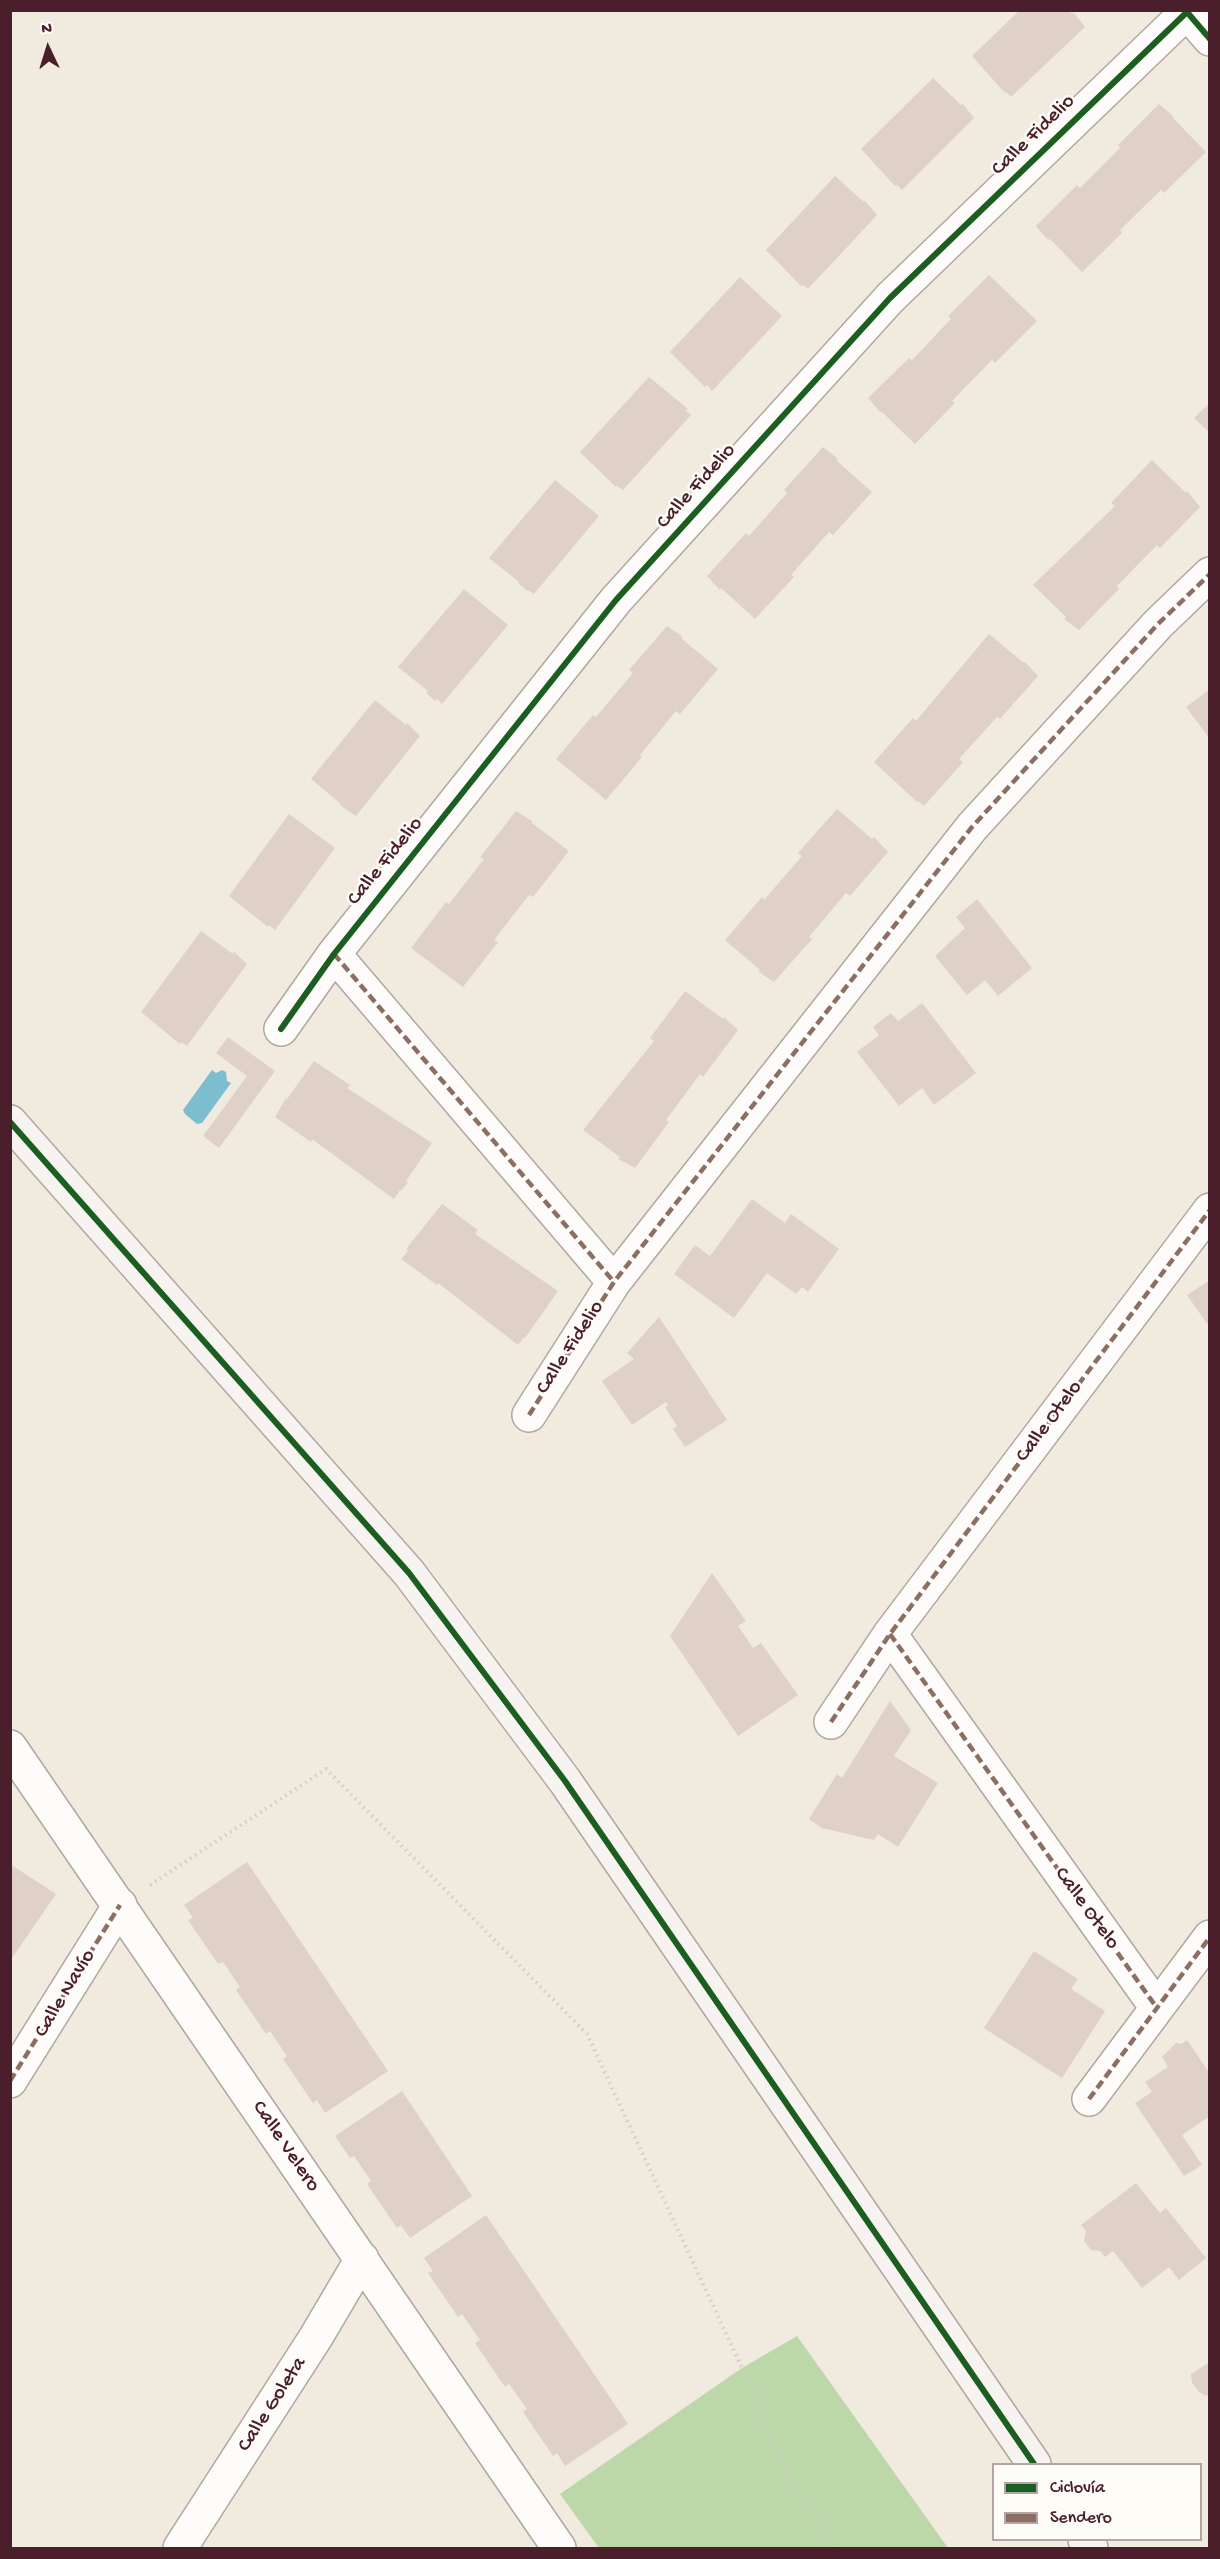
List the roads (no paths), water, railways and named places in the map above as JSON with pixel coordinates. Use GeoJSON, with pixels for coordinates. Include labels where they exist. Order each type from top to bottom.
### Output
{"type":"FeatureCollection","features":[{"type":"Feature","properties":{"kind":"street","name":"Calle Fidelio"},"geometry":{"type":"LineString","coordinates":[[281,1029],[334,954],[616,600],[890,298],[1187,12],[1209,39]]}},
{"type":"Feature","properties":{"kind":"street","name":"Calle Fidelio"},"geometry":{"type":"LineString","coordinates":[[529,1415],[614,1282],[972,827],[1158,624],[1209,574]]}},
{"type":"Feature","properties":{"kind":"street","name":"Calle Fidelio"},"geometry":{"type":"LineString","coordinates":[[334,954],[614,1282]]}},
{"type":"Feature","properties":{"kind":"street"},"geometry":{"type":"LineString","coordinates":[[10,1122],[409,1573],[565,1781],[1033,2463]]}},
{"type":"Feature","properties":{"kind":"street","name":"Calle Otelo"},"geometry":{"type":"LineString","coordinates":[[831,1722],[890,1634],[1209,1210]]}},
{"type":"Feature","properties":{"kind":"street","name":"Calle Otelo"},"geometry":{"type":"LineString","coordinates":[[890,1634],[1157,2008]]}},
{"type":"Feature","properties":{"kind":"street","name":"Calle Velero"},"geometry":{"type":"LineString","coordinates":[[10,1747],[559,2548]]}},
{"type":"Feature","properties":{"kind":"street","name":"Calle Navío"},"geometry":{"type":"LineString","coordinates":[[10,2081],[120,1905]]}},
{"type":"Feature","properties":{"kind":"street"},"geometry":{"type":"LineString","coordinates":[[1089,2099],[1209,1937]]}},
{"type":"Feature","properties":{"kind":"street","name":"Calle Goleta"},"geometry":{"type":"LineString","coordinates":[[180,2548],[316,2337],[362,2259]]}},
{"type":"Feature","properties":{"kind":"water"},"geometry":{"type":"Polygon","coordinates":[[[212,1070],[216,1073],[222,1070],[226,1072],[227,1081],[231,1083],[202,1123],[197,1124],[183,1110],[212,1070]]]}}]}
